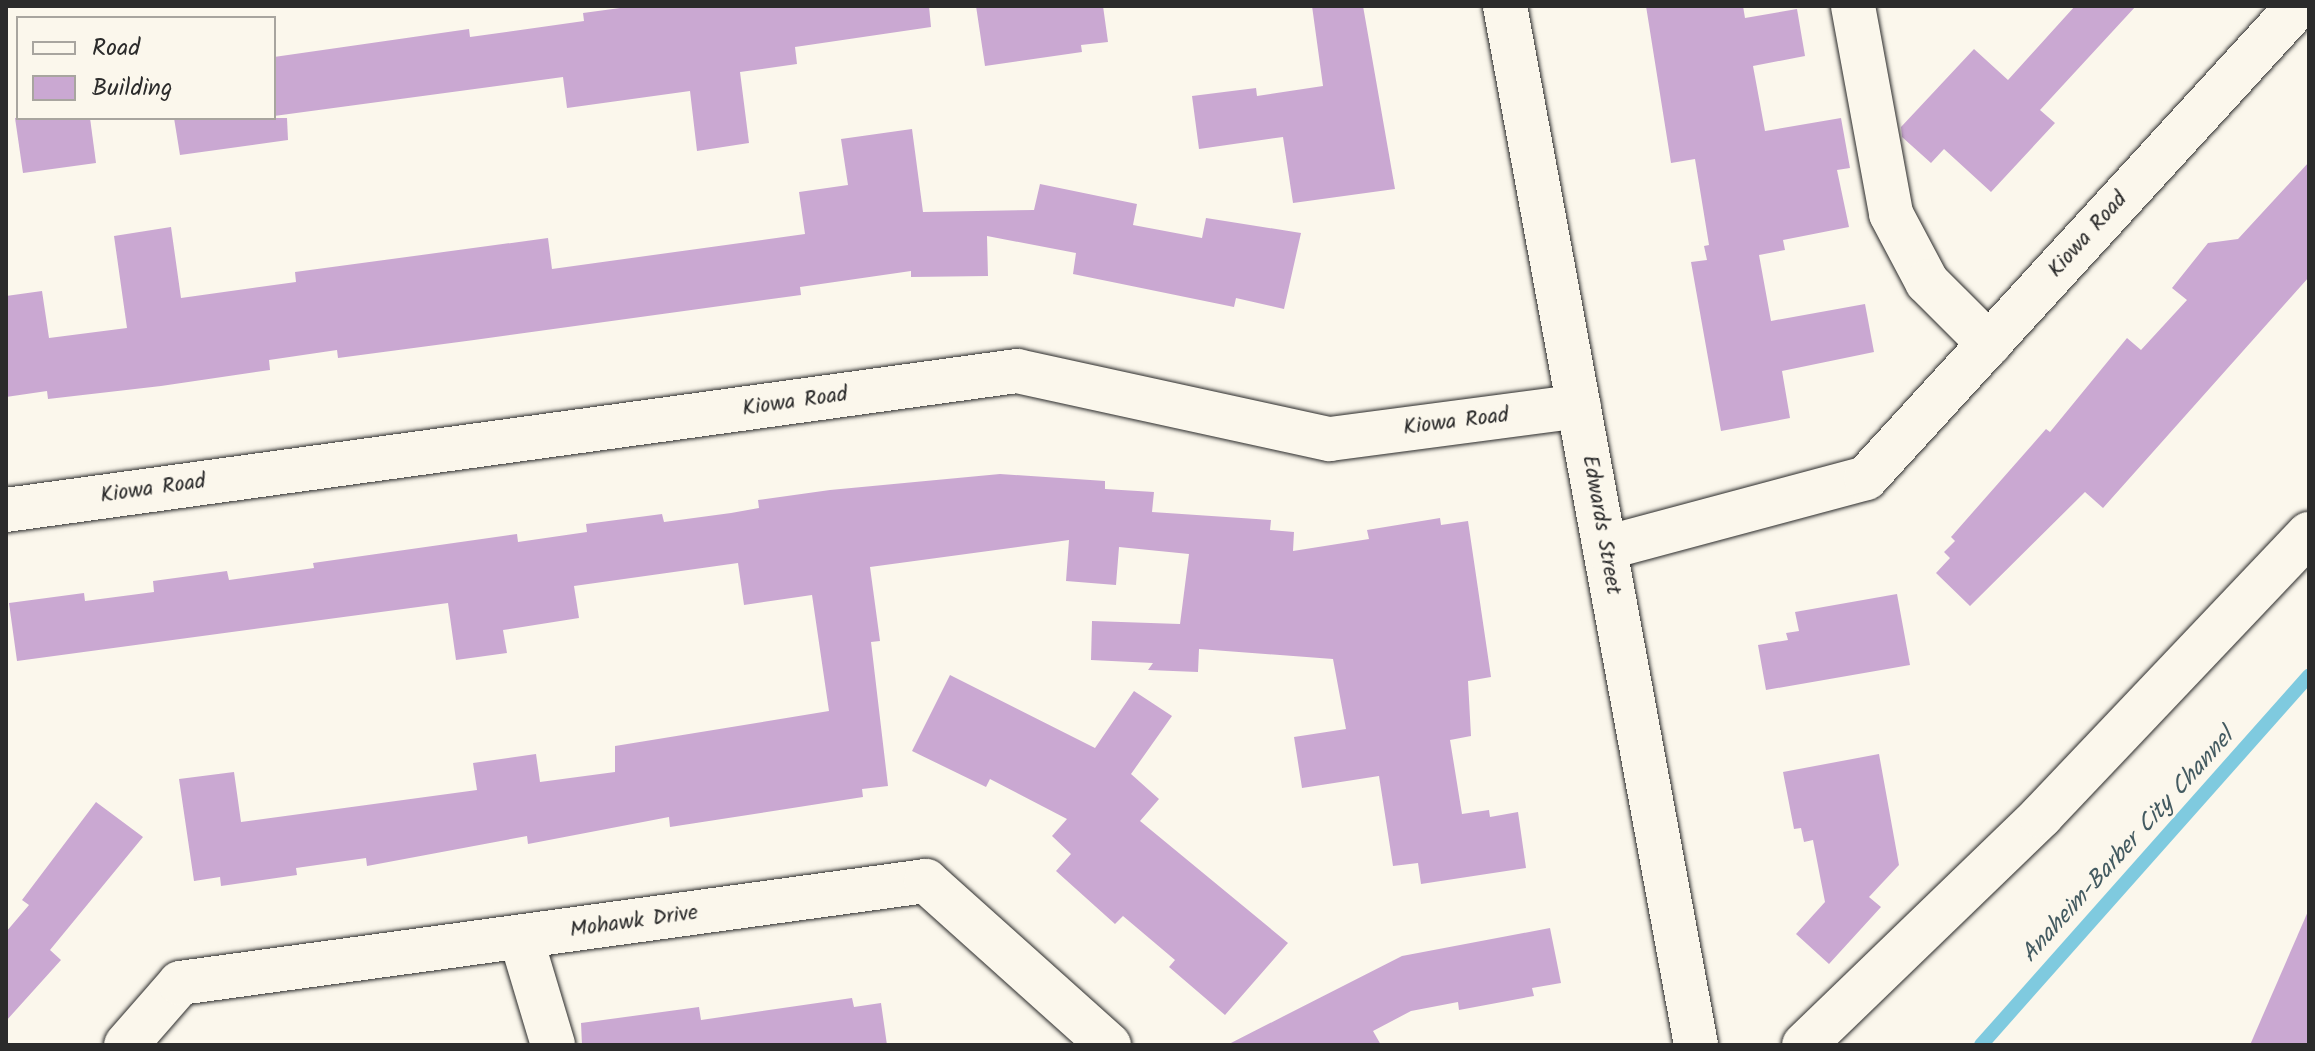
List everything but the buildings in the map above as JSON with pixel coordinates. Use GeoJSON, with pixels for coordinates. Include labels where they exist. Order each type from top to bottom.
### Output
{"type":"FeatureCollection","features":[{"type":"Feature","properties":{"kind":"street","name":"Edwards Street"},"geometry":{"type":"LineString","coordinates":[[1505,6],[1696,1045]]}},
{"type":"Feature","properties":{"kind":"street"},"geometry":{"type":"LineString","coordinates":[[1853,6],[1891,214],[1927,282],[1989,344]]}},
{"type":"Feature","properties":{"kind":"street","name":"Kiowa Road"},"geometry":{"type":"LineString","coordinates":[[1605,548],[1866,478],[2298,6]]}},
{"type":"Feature","properties":{"kind":"street","name":"Kiowa Road"},"geometry":{"type":"LineString","coordinates":[[6,510],[1017,371],[1330,439],[1579,406]]}},
{"type":"Feature","properties":{"kind":"street"},"geometry":{"type":"LineString","coordinates":[[1804,1045],[2041,816],[2309,534]]}},
{"type":"Feature","properties":{"kind":"street","name":"Mohawk Drive"},"geometry":{"type":"LineString","coordinates":[[126,1045],[180,983],[926,881],[1109,1045]]}},
{"type":"Feature","properties":{"kind":"street"},"geometry":{"type":"LineString","coordinates":[[521,938],[553,1045]]}},
{"type":"Feature","properties":{"kind":"waterway","name":"Anaheim-Barber City Channel"},"geometry":{"type":"LineString","coordinates":[[1981,1045],[2309,676]]}}]}
